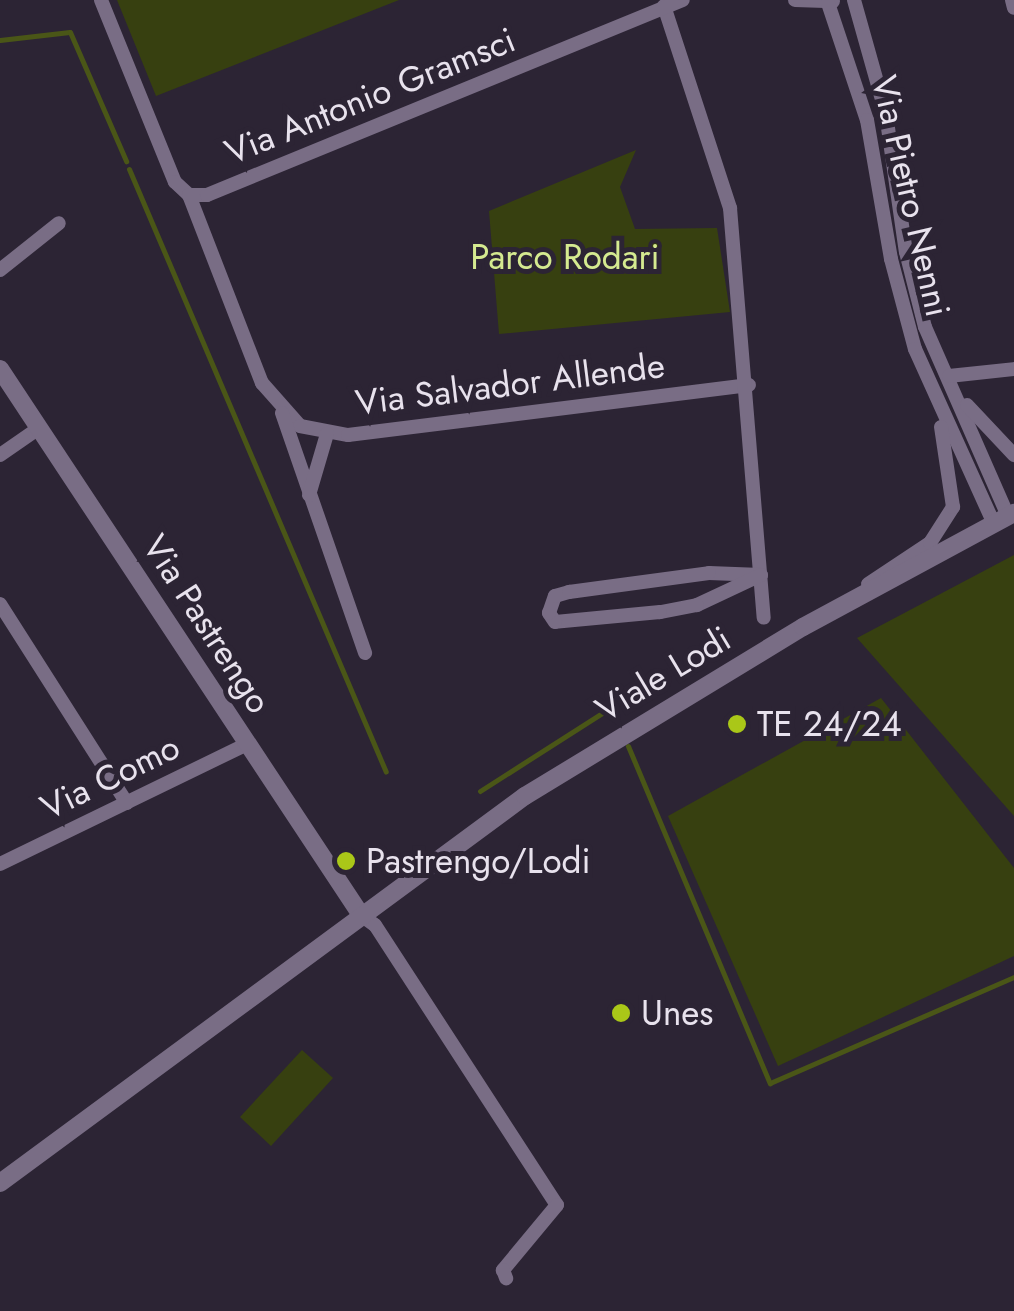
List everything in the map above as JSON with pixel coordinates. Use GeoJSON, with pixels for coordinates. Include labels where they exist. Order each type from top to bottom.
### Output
{"type":"FeatureCollection","features":[{"type":"Feature","properties":{"kind":"street"},"geometry":{"type":"LineString","coordinates":[[101,0],[175,182],[189,195],[262,383],[282,413],[365,653]]}},
{"type":"Feature","properties":{"kind":"street","name":"Via Antonio Gramsci"},"geometry":{"type":"LineString","coordinates":[[189,195],[225,188],[683,0]]}},
{"type":"Feature","properties":{"kind":"street"},"geometry":{"type":"LineString","coordinates":[[795,0],[832,1]]}},
{"type":"Feature","properties":{"kind":"street","name":"Via Pietro Nenni"},"geometry":{"type":"LineString","coordinates":[[854,0],[886,114],[906,252],[925,328],[958,395],[1005,518]]}},
{"type":"Feature","properties":{"kind":"street"},"geometry":{"type":"LineString","coordinates":[[1012,0],[1014,8]]}},
{"type":"Feature","properties":{"kind":"street","name":"Via Pietro Nenni"},"geometry":{"type":"LineString","coordinates":[[802,627],[930,543],[953,507],[936,402],[891,259],[867,120],[832,1]]}},
{"type":"Feature","properties":{"kind":"street"},"geometry":{"type":"LineString","coordinates":[[664,6],[730,208],[749,385],[764,618]]}},
{"type":"Feature","properties":{"kind":"street"},"geometry":{"type":"LineString","coordinates":[[0,270],[59,223]]}},
{"type":"Feature","properties":{"kind":"street","name":"Via Pastrengo"},"geometry":{"type":"LineString","coordinates":[[0,369],[361,915]]}},
{"type":"Feature","properties":{"kind":"street"},"geometry":{"type":"LineString","coordinates":[[949,376],[1014,369]]}},
{"type":"Feature","properties":{"kind":"street","name":"Via Salvador Allende"},"geometry":{"type":"LineString","coordinates":[[282,413],[327,434],[749,385]]}},
{"type":"Feature","properties":{"kind":"street","name":"Via Pietro Nenni"},"geometry":{"type":"LineString","coordinates":[[958,395],[1014,455]]}},
{"type":"Feature","properties":{"kind":"street","name":"Via Pietro Nenni"},"geometry":{"type":"LineString","coordinates":[[936,402],[1005,518]]}},
{"type":"Feature","properties":{"kind":"street"},"geometry":{"type":"LineString","coordinates":[[0,455],[39,428]]}},
{"type":"Feature","properties":{"kind":"street"},"geometry":{"type":"LineString","coordinates":[[308,496],[327,434]]}},
{"type":"Feature","properties":{"kind":"street","name":"Viale Lodi"},"geometry":{"type":"LineString","coordinates":[[0,1182],[525,796],[802,627],[1005,518]]}},
{"type":"Feature","properties":{"kind":"street"},"geometry":{"type":"LineString","coordinates":[[709,573],[762,574],[697,605],[660,612],[555,622],[549,612],[555,596],[569,592],[709,573]]}},
{"type":"Feature","properties":{"kind":"street"},"geometry":{"type":"LineString","coordinates":[[0,604],[127,803]]}},
{"type":"Feature","properties":{"kind":"street","name":"Via Como"},"geometry":{"type":"LineString","coordinates":[[0,864],[247,744]]}},
{"type":"Feature","properties":{"kind":"street"},"geometry":{"type":"LineString","coordinates":[[361,915],[382,934],[557,1205],[503,1270],[506,1278]]}},
{"type":"Feature","properties":{"kind":"green space"},"geometry":{"type":"Polygon","coordinates":[[[117,0],[399,0],[156,96],[117,0]]]}},
{"type":"Feature","properties":{"kind":"green space","name":"Parco Rodari"},"geometry":{"type":"Polygon","coordinates":[[[636,150],[620,187],[635,229],[717,228],[730,312],[499,334],[489,211],[636,150]]]}},
{"type":"Feature","properties":{"kind":"green space"},"geometry":{"type":"Polygon","coordinates":[[[1014,555],[1014,816],[857,638],[1014,555]]]}},
{"type":"Feature","properties":{"kind":"green space"},"geometry":{"type":"Polygon","coordinates":[[[881,698],[1014,868],[1014,956],[778,1066],[668,816],[881,698]]]}},
{"type":"Feature","properties":{"kind":"green space"},"geometry":{"type":"Polygon","coordinates":[[[302,1050],[333,1078],[271,1146],[240,1117],[302,1050]]]}},
{"type":"Feature","properties":{"kind":"waterway"},"geometry":{"type":"LineString","coordinates":[[0,40],[70,32],[126,161]]}},
{"type":"Feature","properties":{"kind":"waterway"},"geometry":{"type":"LineString","coordinates":[[129,169],[386,772]]}},
{"type":"Feature","properties":{"kind":"waterway"},"geometry":{"type":"LineString","coordinates":[[480,791],[610,708]]}},
{"type":"Feature","properties":{"kind":"waterway"},"geometry":{"type":"LineString","coordinates":[[628,746],[770,1083],[1014,977]]}},
{"type":"Feature","properties":{"kind":"place","name":"TE 24/24"},"geometry":{"type":"Point","coordinates":[737,724]}},
{"type":"Feature","properties":{"kind":"place","name":"Pastrengo/Lodi"},"geometry":{"type":"Point","coordinates":[346,861]}},
{"type":"Feature","properties":{"kind":"place","name":"Unes"},"geometry":{"type":"Point","coordinates":[621,1013]}}]}
